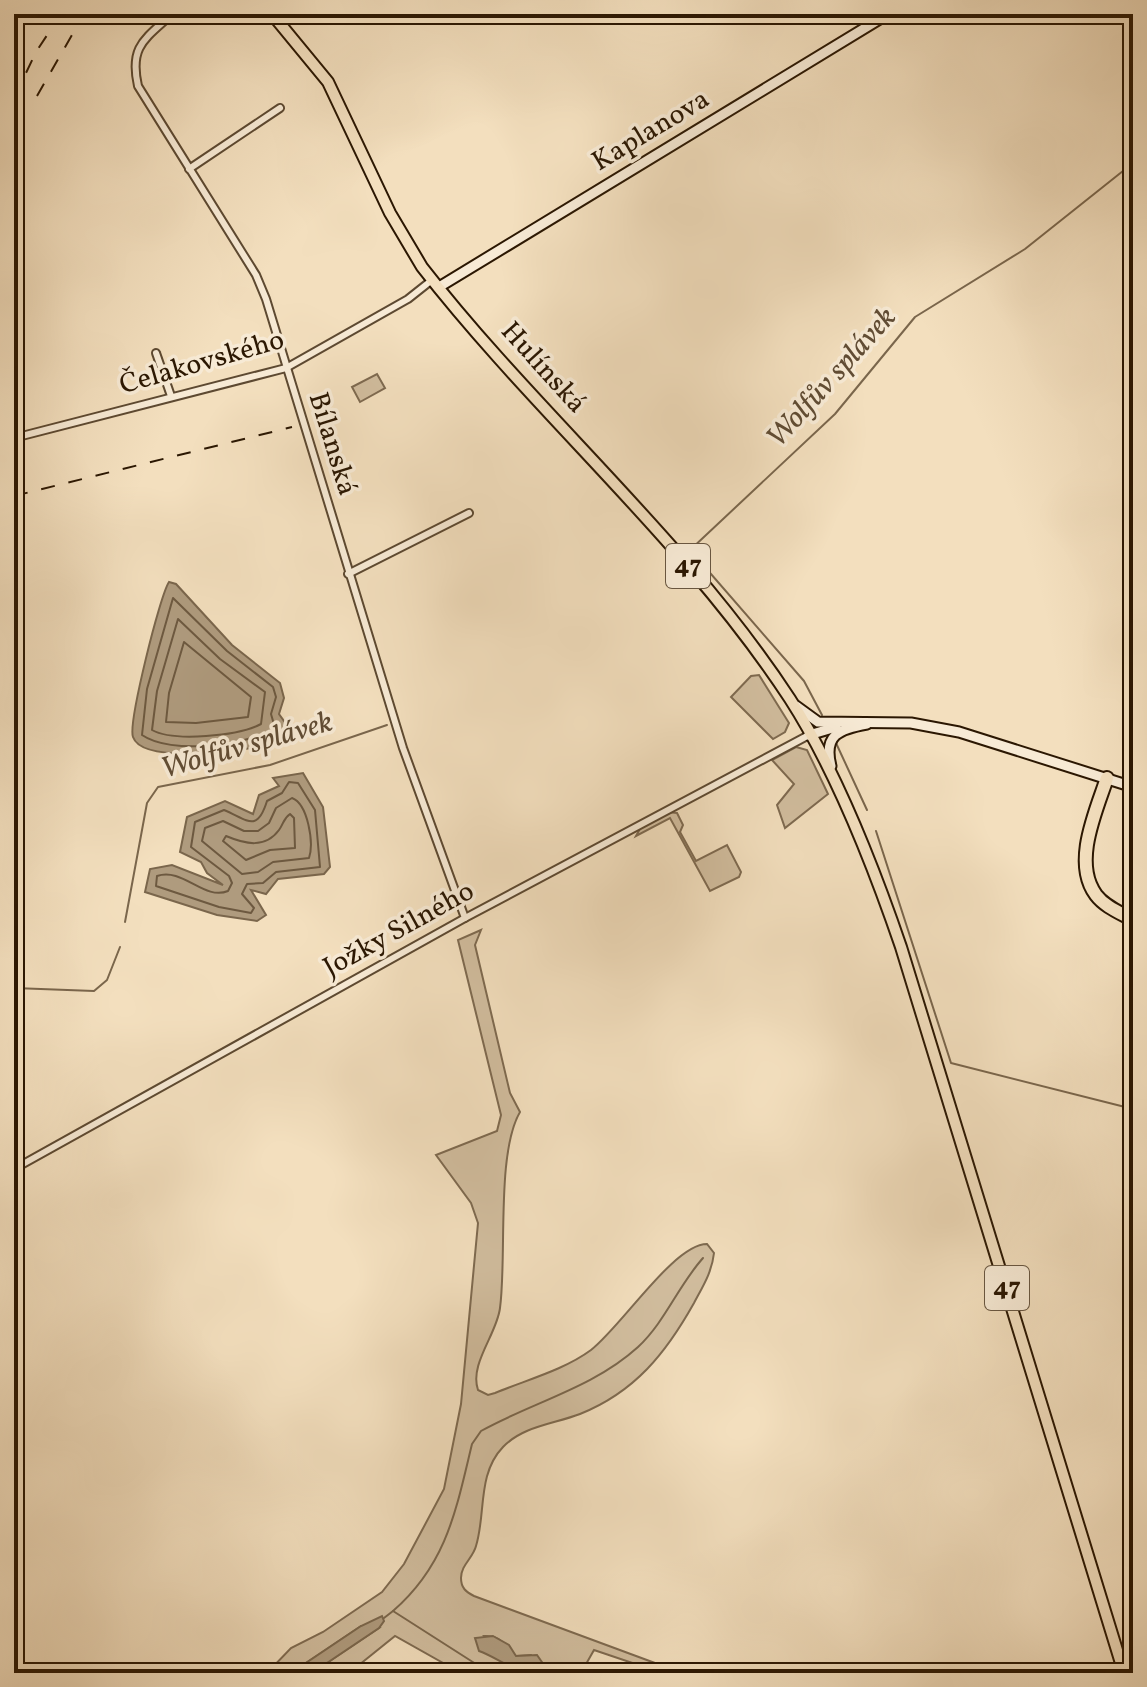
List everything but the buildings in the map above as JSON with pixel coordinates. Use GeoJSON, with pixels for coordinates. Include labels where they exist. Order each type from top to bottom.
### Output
{"type":"FeatureCollection","features":[{"type":"Feature","properties":{"kind":"highway"},"geometry":{"type":"LineString","coordinates":[[1107,778],[1087,849],[1087,871],[1095,894],[1133,920]]}},
{"type":"Feature","properties":{"kind":"main road","name":"Hulínská"},"geometry":{"type":"LineString","coordinates":[[272,14],[328,82],[390,213],[436,284],[687,564],[792,702],[809,735]]}},
{"type":"Feature","properties":{"kind":"main road","name":"47"},"geometry":{"type":"LineString","coordinates":[[809,735],[876,879],[905,958],[1124,1673]]}},
{"type":"Feature","properties":{"kind":"street","name":"Bílanská"},"geometry":{"type":"LineString","coordinates":[[172,14],[139,45],[136,75],[150,110],[256,275],[418,792],[465,918]]}},
{"type":"Feature","properties":{"kind":"street","name":"Kaplanova"},"geometry":{"type":"LineString","coordinates":[[436,284],[888,14]]}},
{"type":"Feature","properties":{"kind":"street"},"geometry":{"type":"LineString","coordinates":[[189,169],[280,108]]}},
{"type":"Feature","properties":{"kind":"street","name":"Čelakovského"},"geometry":{"type":"LineString","coordinates":[[14,438],[286,368],[436,284]]}},
{"type":"Feature","properties":{"kind":"street"},"geometry":{"type":"LineString","coordinates":[[156,353],[171,396]]}},
{"type":"Feature","properties":{"kind":"street"},"geometry":{"type":"LineString","coordinates":[[348,574],[469,513]]}},
{"type":"Feature","properties":{"kind":"street"},"geometry":{"type":"LineString","coordinates":[[792,702],[818,722],[879,722],[959,732],[1133,787]]}},
{"type":"Feature","properties":{"kind":"street"},"geometry":{"type":"LineString","coordinates":[[809,735],[879,722]]}},
{"type":"Feature","properties":{"kind":"street"},"geometry":{"type":"LineString","coordinates":[[840,797],[828,753],[832,736],[841,730],[879,722]]}},
{"type":"Feature","properties":{"kind":"street","name":"Jožky Silného"},"geometry":{"type":"LineString","coordinates":[[14,1169],[465,918],[809,735]]}},
{"type":"Feature","properties":{"kind":"shaded area"},"geometry":{"type":"Polygon","coordinates":[[[377,374],[385,388],[360,402],[352,387],[377,374]]]}},
{"type":"Feature","properties":{"kind":"shaded area"},"geometry":{"type":"Polygon","coordinates":[[[759,675],[789,723],[785,732],[773,739],[731,697],[751,676],[759,675]]]}},
{"type":"Feature","properties":{"kind":"shaded area"},"geometry":{"type":"Polygon","coordinates":[[[796,747],[807,750],[828,794],[785,828],[777,805],[794,784],[772,760],[796,747]]]}},
{"type":"Feature","properties":{"kind":"shaded area"},"geometry":{"type":"Polygon","coordinates":[[[667,812],[677,813],[683,825],[680,832],[696,861],[727,845],[741,872],[739,877],[710,891],[670,818],[636,836],[641,827],[667,812]]]}},
{"type":"Feature","properties":{"kind":"shaded area"},"geometry":{"type":"Polygon","coordinates":[[[481,930],[475,945],[510,1093],[520,1112],[513,1130],[505,1179],[500,1308],[477,1370],[478,1390],[488,1395],[495,1393],[580,1357],[604,1339],[679,1257],[707,1244],[714,1253],[707,1279],[683,1321],[660,1354],[633,1382],[600,1405],[520,1434],[503,1447],[489,1469],[479,1534],[463,1569],[462,1584],[474,1596],[682,1673],[662,1673],[594,1650],[581,1673],[535,1673],[540,1672],[531,1655],[516,1656],[499,1640],[484,1636],[499,1657],[523,1673],[461,1673],[395,1636],[349,1673],[312,1673],[379,1628],[361,1626],[291,1673],[267,1673],[291,1648],[323,1632],[382,1592],[404,1564],[444,1489],[461,1404],[478,1223],[471,1203],[436,1155],[497,1131],[501,1115],[458,940],[481,930]]]}},
{"type":"Feature","properties":{"kind":"water"},"geometry":{"type":"Polygon","coordinates":[[[169,582],[176,584],[232,645],[280,683],[284,698],[279,714],[289,728],[256,747],[207,753],[152,750],[140,745],[133,737],[135,709],[146,659],[169,582]]]}},
{"type":"Feature","properties":{"kind":"water"},"geometry":{"type":"Polygon","coordinates":[[[303,773],[323,807],[330,867],[324,874],[278,879],[266,894],[251,890],[266,915],[257,921],[217,915],[145,892],[150,869],[172,865],[223,885],[207,873],[201,862],[180,852],[187,817],[225,801],[253,814],[259,795],[279,786],[273,778],[303,773]]]}},
{"type":"Feature","properties":{"kind":"water"},"geometry":{"type":"Polygon","coordinates":[[[382,1616],[384,1621],[379,1628],[312,1673],[291,1673],[361,1626],[382,1616]]]}},
{"type":"Feature","properties":{"kind":"water"},"geometry":{"type":"Polygon","coordinates":[[[493,1636],[509,1645],[516,1656],[537,1655],[544,1665],[540,1672],[516,1669],[479,1651],[475,1638],[493,1636]]]}},
{"type":"Feature","properties":{"kind":"waterway","name":"Wolfův splávek"},"geometry":{"type":"LineString","coordinates":[[689,551],[835,414],[915,317],[1025,249],[1133,163]]}},
{"type":"Feature","properties":{"kind":"waterway"},"geometry":{"type":"LineString","coordinates":[[691,551],[804,681],[822,715]]}},
{"type":"Feature","properties":{"kind":"waterway","name":"Wolfův splávek"},"geometry":{"type":"LineString","coordinates":[[125,922],[147,803],[158,787],[270,765],[387,725]]}},
{"type":"Feature","properties":{"kind":"waterway"},"geometry":{"type":"LineString","coordinates":[[836,743],[867,810]]}},
{"type":"Feature","properties":{"kind":"waterway"},"geometry":{"type":"LineString","coordinates":[[876,831],[951,1063],[1133,1109]]}},
{"type":"Feature","properties":{"kind":"waterway","name":"Wolfův splávek"},"geometry":{"type":"LineString","coordinates":[[14,988],[94,991],[107,980],[120,947]]}},
{"type":"Feature","properties":{"kind":"waterway"},"geometry":{"type":"LineString","coordinates":[[393,1611],[411,1593],[438,1555],[454,1513],[472,1444],[481,1431],[582,1384],[638,1347],[703,1258]]}},
{"type":"Feature","properties":{"kind":"waterway"},"geometry":{"type":"LineString","coordinates":[[384,1618],[393,1611],[490,1673]]}},
{"type":"Feature","properties":{"kind":"railway"},"geometry":{"type":"LineString","coordinates":[[14,98],[36,52],[61,14]]}},
{"type":"Feature","properties":{"kind":"railway"},"geometry":{"type":"LineString","coordinates":[[37,96],[84,14]]}},
{"type":"Feature","properties":{"kind":"railway"},"geometry":{"type":"LineString","coordinates":[[14,496],[292,427]]}}]}
